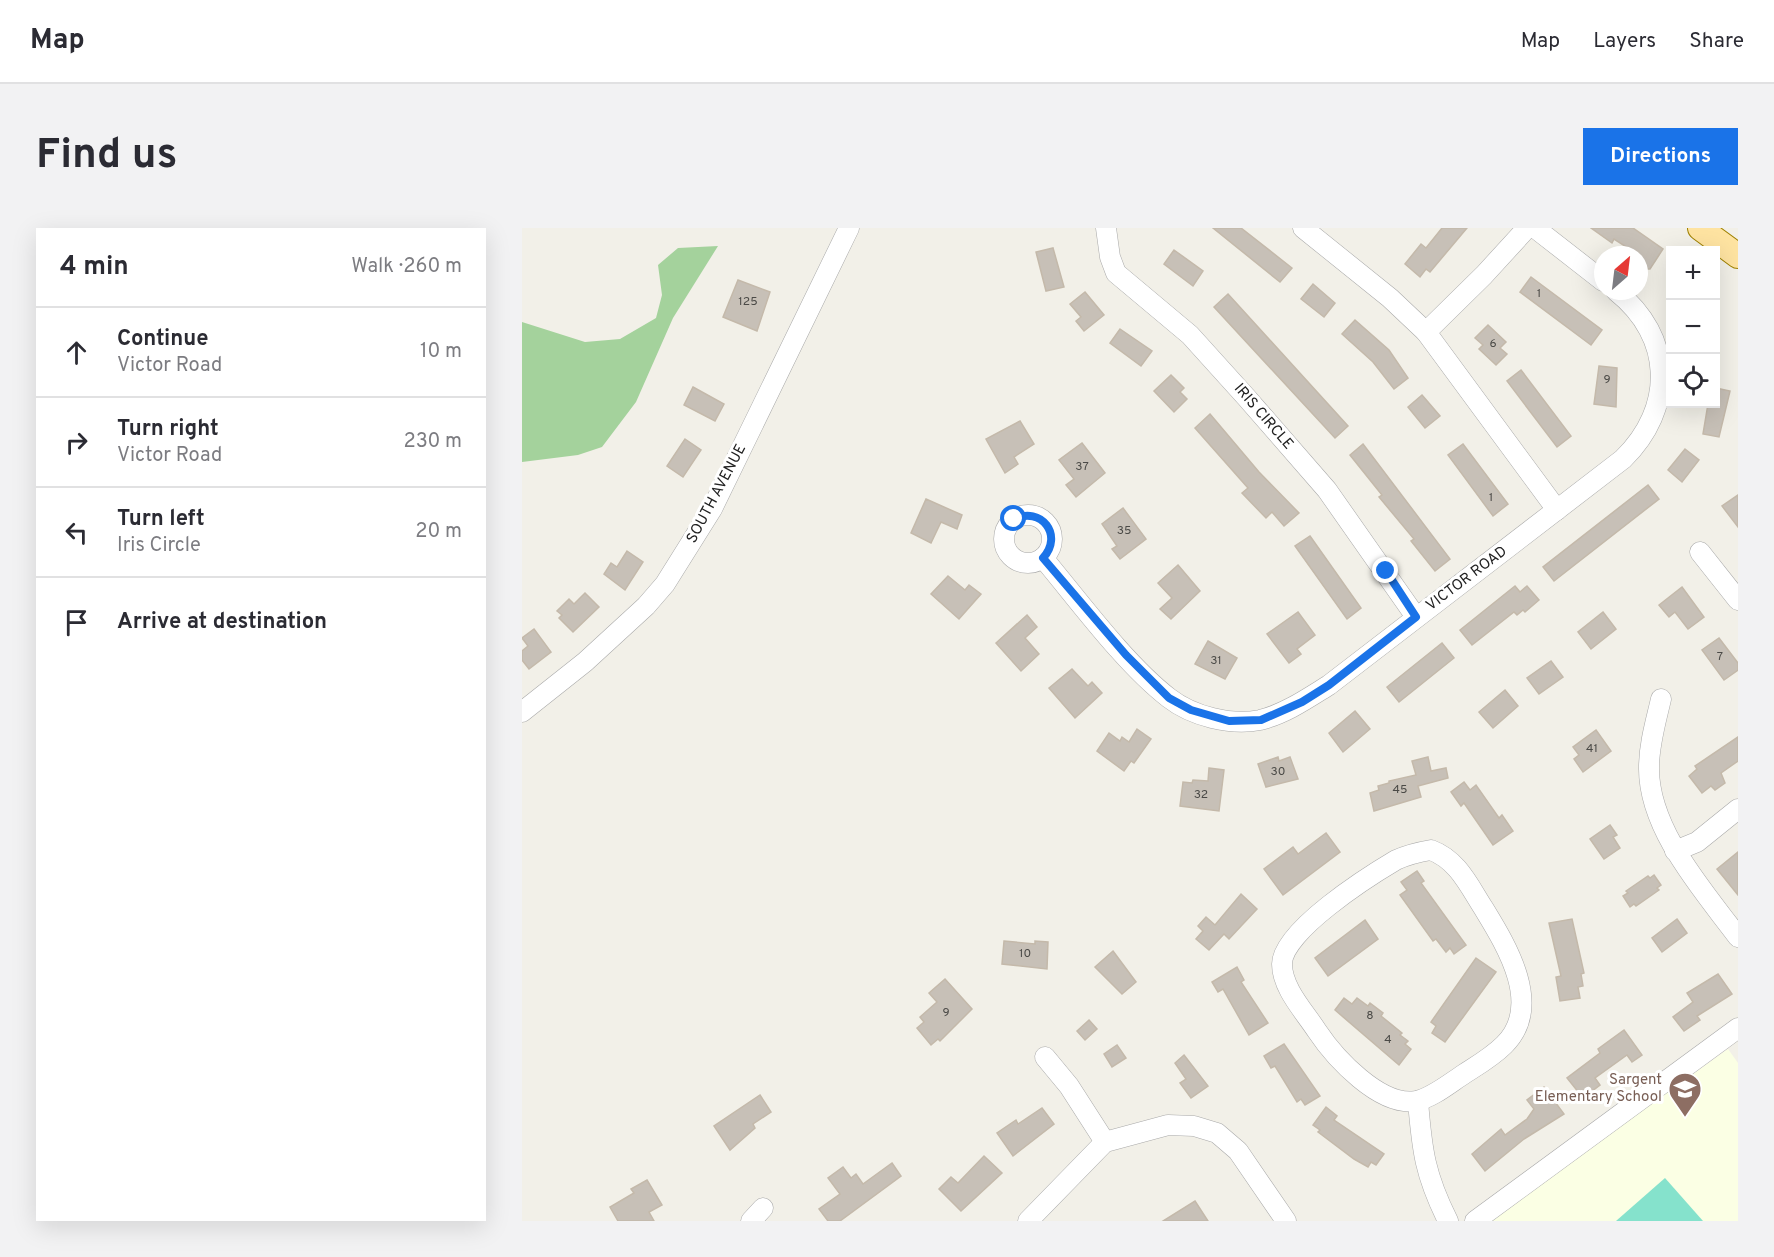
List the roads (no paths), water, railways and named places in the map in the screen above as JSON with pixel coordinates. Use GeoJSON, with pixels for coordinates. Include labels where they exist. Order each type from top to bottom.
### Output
{"type":"FeatureCollection","features":[{"type":"Feature","properties":{"kind":"main road"},"geometry":{"type":"LineString","coordinates":[[1700,228],[1738,256]]}},
{"type":"Feature","properties":{"kind":"street","name":"SOUTH AVENUE"},"geometry":{"type":"LineString","coordinates":[[522,712],[585,662],[646,606],[671,575],[712,509],[738,459],[849,228]]}},
{"type":"Feature","properties":{"kind":"street","name":"IRIS CIRCLE"},"geometry":{"type":"LineString","coordinates":[[1106,228],[1110,257],[1116,273],[1190,335],[1246,397],[1327,490],[1416,617]]}},
{"type":"Feature","properties":{"kind":"street"},"geometry":{"type":"LineString","coordinates":[[1303,228],[1382,292],[1426,332],[1557,510]]}},
{"type":"Feature","properties":{"kind":"street"},"geometry":{"type":"LineString","coordinates":[[1426,332],[1484,275],[1527,228]]}},
{"type":"Feature","properties":{"kind":"street"},"geometry":{"type":"LineString","coordinates":[[1535,228],[1594,274]]}},
{"type":"Feature","properties":{"kind":"street","name":"VICTOR ROAD"},"geometry":{"type":"LineString","coordinates":[[1043,558],[1126,655],[1169,698],[1191,710],[1229,721],[1261,720],[1302,702],[1329,685],[1557,510],[1623,459],[1640,442],[1655,415],[1662,388],[1657,344],[1644,317],[1626,300]]}},
{"type":"Feature","properties":{"kind":"street"},"geometry":{"type":"LineString","coordinates":[[1700,552],[1738,600]]}},
{"type":"Feature","properties":{"kind":"street"},"geometry":{"type":"LineString","coordinates":[[1660,699],[1648,769],[1657,810],[1676,851],[1738,937]]}},
{"type":"Feature","properties":{"kind":"street"},"geometry":{"type":"LineString","coordinates":[[1676,851],[1697,842],[1738,809]]}},
{"type":"Feature","properties":{"kind":"street"},"geometry":{"type":"LineString","coordinates":[[1431,850],[1458,868],[1508,948],[1516,970],[1521,1008],[1515,1029],[1506,1044],[1486,1060],[1418,1101],[1403,1101],[1383,1094],[1360,1078],[1329,1048],[1283,979],[1281,961],[1293,939],[1315,916],[1398,860],[1431,850]]}},
{"type":"Feature","properties":{"kind":"street"},"geometry":{"type":"LineString","coordinates":[[1475,1221],[1738,1028]]}},
{"type":"Feature","properties":{"kind":"street"},"geometry":{"type":"LineString","coordinates":[[1045,1057],[1069,1086],[1105,1142]]}},
{"type":"Feature","properties":{"kind":"street"},"geometry":{"type":"LineString","coordinates":[[1418,1101],[1422,1153],[1431,1187],[1448,1221]]}},
{"type":"Feature","properties":{"kind":"street"},"geometry":{"type":"LineString","coordinates":[[1028,1221],[1105,1142],[1168,1125],[1194,1126],[1217,1133],[1238,1151],[1286,1221]]}},
{"type":"Feature","properties":{"kind":"place","name":"Sargent Elementary School"},"geometry":{"type":"Point","coordinates":[1685,1118]}}]}
